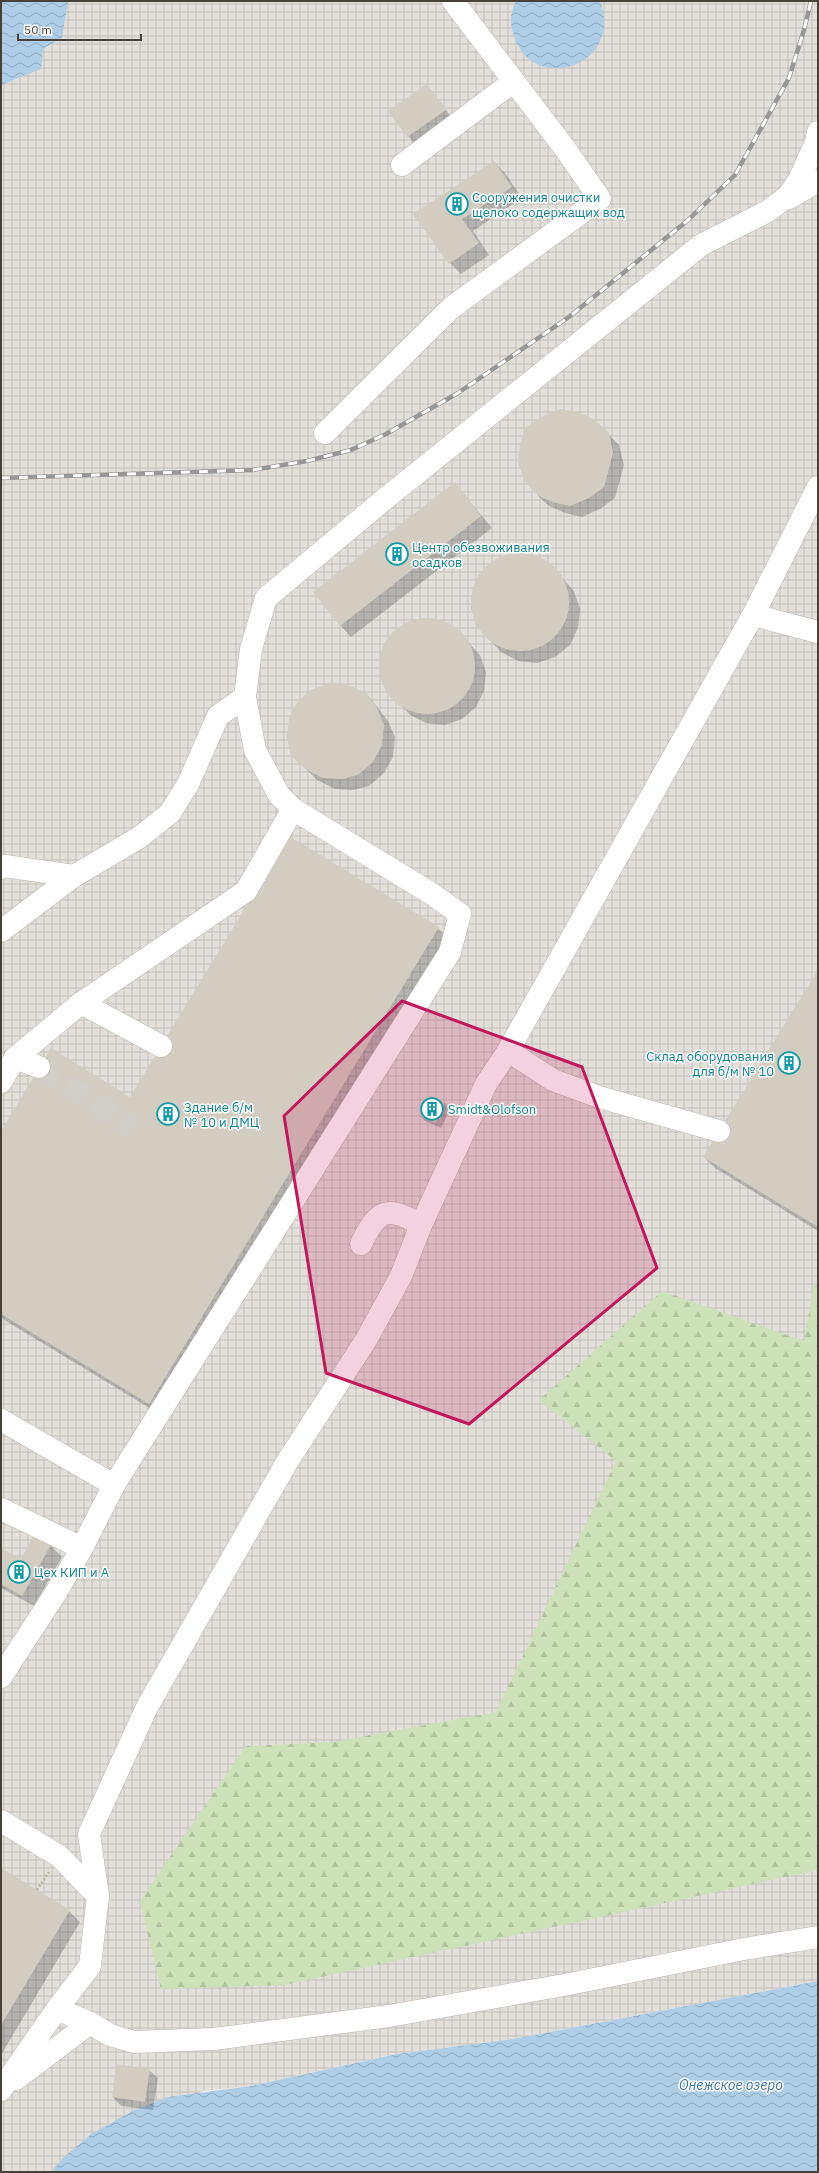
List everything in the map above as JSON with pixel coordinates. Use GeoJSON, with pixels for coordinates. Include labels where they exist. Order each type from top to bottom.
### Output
{"type":"FeatureCollection","features":[{"type":"Feature","properties":{"kind":"lane"},"geometry":{"type":"LineString","coordinates":[[325,434],[451,308],[600,199],[514,81],[453,1]]}},
{"type":"Feature","properties":{"kind":"lane"},"geometry":{"type":"LineString","coordinates":[[402,165],[514,81]]}},
{"type":"Feature","properties":{"kind":"lane"},"geometry":{"type":"LineString","coordinates":[[768,211],[788,196],[800,178],[816,142],[818,132]]}},
{"type":"Feature","properties":{"kind":"lane"},"geometry":{"type":"LineString","coordinates":[[1,1677],[57,1591],[82,1548],[114,1485],[450,952],[460,914],[432,894],[293,809],[279,795],[255,750],[245,697],[251,649],[266,598],[410,478],[701,245],[768,211],[818,181]]}},
{"type":"Feature","properties":{"kind":"lane"},"geometry":{"type":"LineString","coordinates":[[90,2023],[1,2090],[57,2009],[90,1966],[98,1896],[89,1834],[147,1708],[287,1462],[366,1340],[401,1276],[421,1225],[486,1084],[508,1051],[753,615],[818,487]]}},
{"type":"Feature","properties":{"kind":"lane"},"geometry":{"type":"LineString","coordinates":[[753,615],[818,632]]}},
{"type":"Feature","properties":{"kind":"lane"},"geometry":{"type":"LineString","coordinates":[[1,930],[74,876],[140,837],[170,813],[188,784],[218,716],[245,697]]}},
{"type":"Feature","properties":{"kind":"lane"},"geometry":{"type":"LineString","coordinates":[[1,1082],[15,1058],[81,1003],[246,891],[293,809]]}},
{"type":"Feature","properties":{"kind":"lane"},"geometry":{"type":"LineString","coordinates":[[1,868],[5,866],[74,876]]}},
{"type":"Feature","properties":{"kind":"lane"},"geometry":{"type":"LineString","coordinates":[[81,1003],[161,1046]]}},
{"type":"Feature","properties":{"kind":"lane"},"geometry":{"type":"LineString","coordinates":[[508,1051],[553,1080],[600,1097],[719,1131]]}},
{"type":"Feature","properties":{"kind":"lane"},"geometry":{"type":"LineString","coordinates":[[15,1058],[39,1067]]}},
{"type":"Feature","properties":{"kind":"lane"},"geometry":{"type":"LineString","coordinates":[[361,1244],[368,1229],[378,1218],[390,1212],[402,1214],[421,1225]]}},
{"type":"Feature","properties":{"kind":"lane"},"geometry":{"type":"LineString","coordinates":[[1,1420],[114,1485]]}},
{"type":"Feature","properties":{"kind":"lane"},"geometry":{"type":"LineString","coordinates":[[1,1509],[82,1548]]}},
{"type":"Feature","properties":{"kind":"lane"},"geometry":{"type":"LineString","coordinates":[[1,1821],[60,1856],[98,1896]]}},
{"type":"Feature","properties":{"kind":"lane"},"geometry":{"type":"LineString","coordinates":[[57,2009],[90,2023],[110,2035],[134,2042],[214,2039],[389,2016],[564,1985],[744,1949],[818,1937]]}},
{"type":"Feature","properties":{"kind":"highlighted area"},"geometry":{"type":"Polygon","coordinates":[[[402,1001],[582,1067],[657,1268],[469,1424],[326,1373],[284,1116],[402,1001]]]}},
{"type":"Feature","properties":{"kind":"shaded area"},"geometry":{"type":"Polygon","coordinates":[[[1,1],[818,1],[818,1981],[513,2039],[397,2054],[251,2086],[203,2091],[62,2159],[51,2172],[1,2172],[1,1]]]}},
{"type":"Feature","properties":{"kind":"green space"},"geometry":{"type":"Polygon","coordinates":[[[814,1284],[818,1285],[818,1870],[284,1985],[161,1989],[140,1901],[246,1746],[333,1742],[496,1712],[616,1461],[539,1400],[662,1291],[804,1341],[814,1284]]]}},
{"type":"Feature","properties":{"kind":"water"},"geometry":{"type":"Polygon","coordinates":[[[1,1],[68,1],[62,38],[43,49],[41,69],[1,85],[1,1]]]}},
{"type":"Feature","properties":{"kind":"water"},"geometry":{"type":"Polygon","coordinates":[[[516,1],[600,1],[604,24],[600,42],[589,56],[574,65],[557,68],[540,65],[525,56],[515,39],[512,29],[511,15],[516,1]]]}},
{"type":"Feature","properties":{"kind":"water","name":"Онежское озеро"},"geometry":{"type":"Polygon","coordinates":[[[818,1981],[818,2172],[51,2172],[62,2159],[90,2135],[132,2111],[168,2097],[251,2086],[397,2054],[513,2039],[818,1981]]]}},
{"type":"Feature","properties":{"kind":"building"},"geometry":{"type":"Polygon","coordinates":[[[427,84],[446,110],[407,137],[388,111],[427,84]]]}},
{"type":"Feature","properties":{"kind":"building","name":"Сооружения очистки щелоко содержащих вод"},"geometry":{"type":"Polygon","coordinates":[[[494,161],[512,187],[462,219],[479,243],[449,264],[413,214],[494,161]]]}},
{"type":"Feature","properties":{"kind":"building"},"geometry":{"type":"Polygon","coordinates":[[[560,409],[578,412],[595,420],[609,433],[613,453],[604,487],[589,498],[570,506],[552,502],[537,495],[524,480],[518,462],[520,444],[526,427],[543,416],[560,409]]]}},
{"type":"Feature","properties":{"kind":"building","name":"Центр обезвоживания осадков"},"geometry":{"type":"Polygon","coordinates":[[[455,482],[481,516],[340,626],[313,592],[455,482]]]}},
{"type":"Feature","properties":{"kind":"building"},"geometry":{"type":"Polygon","coordinates":[[[520,553],[539,557],[555,567],[565,583],[569,602],[565,621],[555,637],[539,647],[520,651],[501,647],[485,637],[475,621],[471,602],[475,583],[485,567],[501,557],[520,553]]]}},
{"type":"Feature","properties":{"kind":"building"},"geometry":{"type":"Polygon","coordinates":[[[427,618],[445,622],[461,632],[471,648],[475,666],[471,684],[461,700],[445,710],[427,714],[409,710],[393,700],[383,684],[379,666],[383,648],[393,632],[409,622],[427,618]]]}},
{"type":"Feature","properties":{"kind":"building"},"geometry":{"type":"Polygon","coordinates":[[[330,683],[348,685],[366,693],[377,708],[384,725],[382,745],[373,762],[358,775],[342,779],[323,778],[305,769],[291,756],[287,737],[289,717],[298,701],[311,690],[330,683]]]}},
{"type":"Feature","properties":{"kind":"building","name":"Здание б/м № 10 и ДМЦ"},"geometry":{"type":"Polygon","coordinates":[[[289,836],[439,927],[149,1404],[1,1314],[1,1131],[51,1048],[130,1097],[289,836]]]}},
{"type":"Feature","properties":{"kind":"building","name":"Склад оборудования для б/м № 10"},"geometry":{"type":"Polygon","coordinates":[[[818,970],[818,1227],[703,1157],[818,970]]]}},
{"type":"Feature","properties":{"kind":"building","name":"Smidt&Olofson"},"geometry":{"type":"Polygon","coordinates":[[[428,1095],[445,1102],[436,1123],[418,1115],[428,1095]]]}},
{"type":"Feature","properties":{"kind":"building","name":"Цех КИП и А"},"geometry":{"type":"Polygon","coordinates":[[[34,1535],[51,1545],[22,1596],[1,1584],[1,1548],[21,1559],[34,1535]]]}},
{"type":"Feature","properties":{"kind":"building"},"geometry":{"type":"Polygon","coordinates":[[[1,1868],[70,1910],[1,2025],[1,1868]]]}},
{"type":"Feature","properties":{"kind":"building"},"geometry":{"type":"Polygon","coordinates":[[[116,2064],[150,2069],[145,2102],[112,2097],[116,2064]]]}},
{"type":"Feature","properties":{"kind":"tunnel"},"geometry":{"type":"LineString","coordinates":[[39,1067],[133,1128]]}},
{"type":"Feature","properties":{"kind":"railway"},"geometry":{"type":"LineString","coordinates":[[1,478],[253,470],[307,461],[351,450],[386,434],[458,393],[569,317],[687,221],[735,175],[789,78],[804,30],[811,1]]}},
{"type":"Feature","properties":{"kind":"place","name":"Сооружения очистки щелоко содержащих вод"},"geometry":{"type":"Point","coordinates":[457,204]}},
{"type":"Feature","properties":{"kind":"place","name":"Центр обезвоживания осадков"},"geometry":{"type":"Point","coordinates":[397,554]}},
{"type":"Feature","properties":{"kind":"place","name":"Склад оборудования для б/м № 10"},"geometry":{"type":"Point","coordinates":[789,1063]}},
{"type":"Feature","properties":{"kind":"place","name":"Smidt&Olofson"},"geometry":{"type":"Point","coordinates":[432,1109]}},
{"type":"Feature","properties":{"kind":"place","name":"Здание б/м № 10 и ДМЦ"},"geometry":{"type":"Point","coordinates":[168,1114]}},
{"type":"Feature","properties":{"kind":"place","name":"Цех КИП и А"},"geometry":{"type":"Point","coordinates":[19,1572]}}]}
